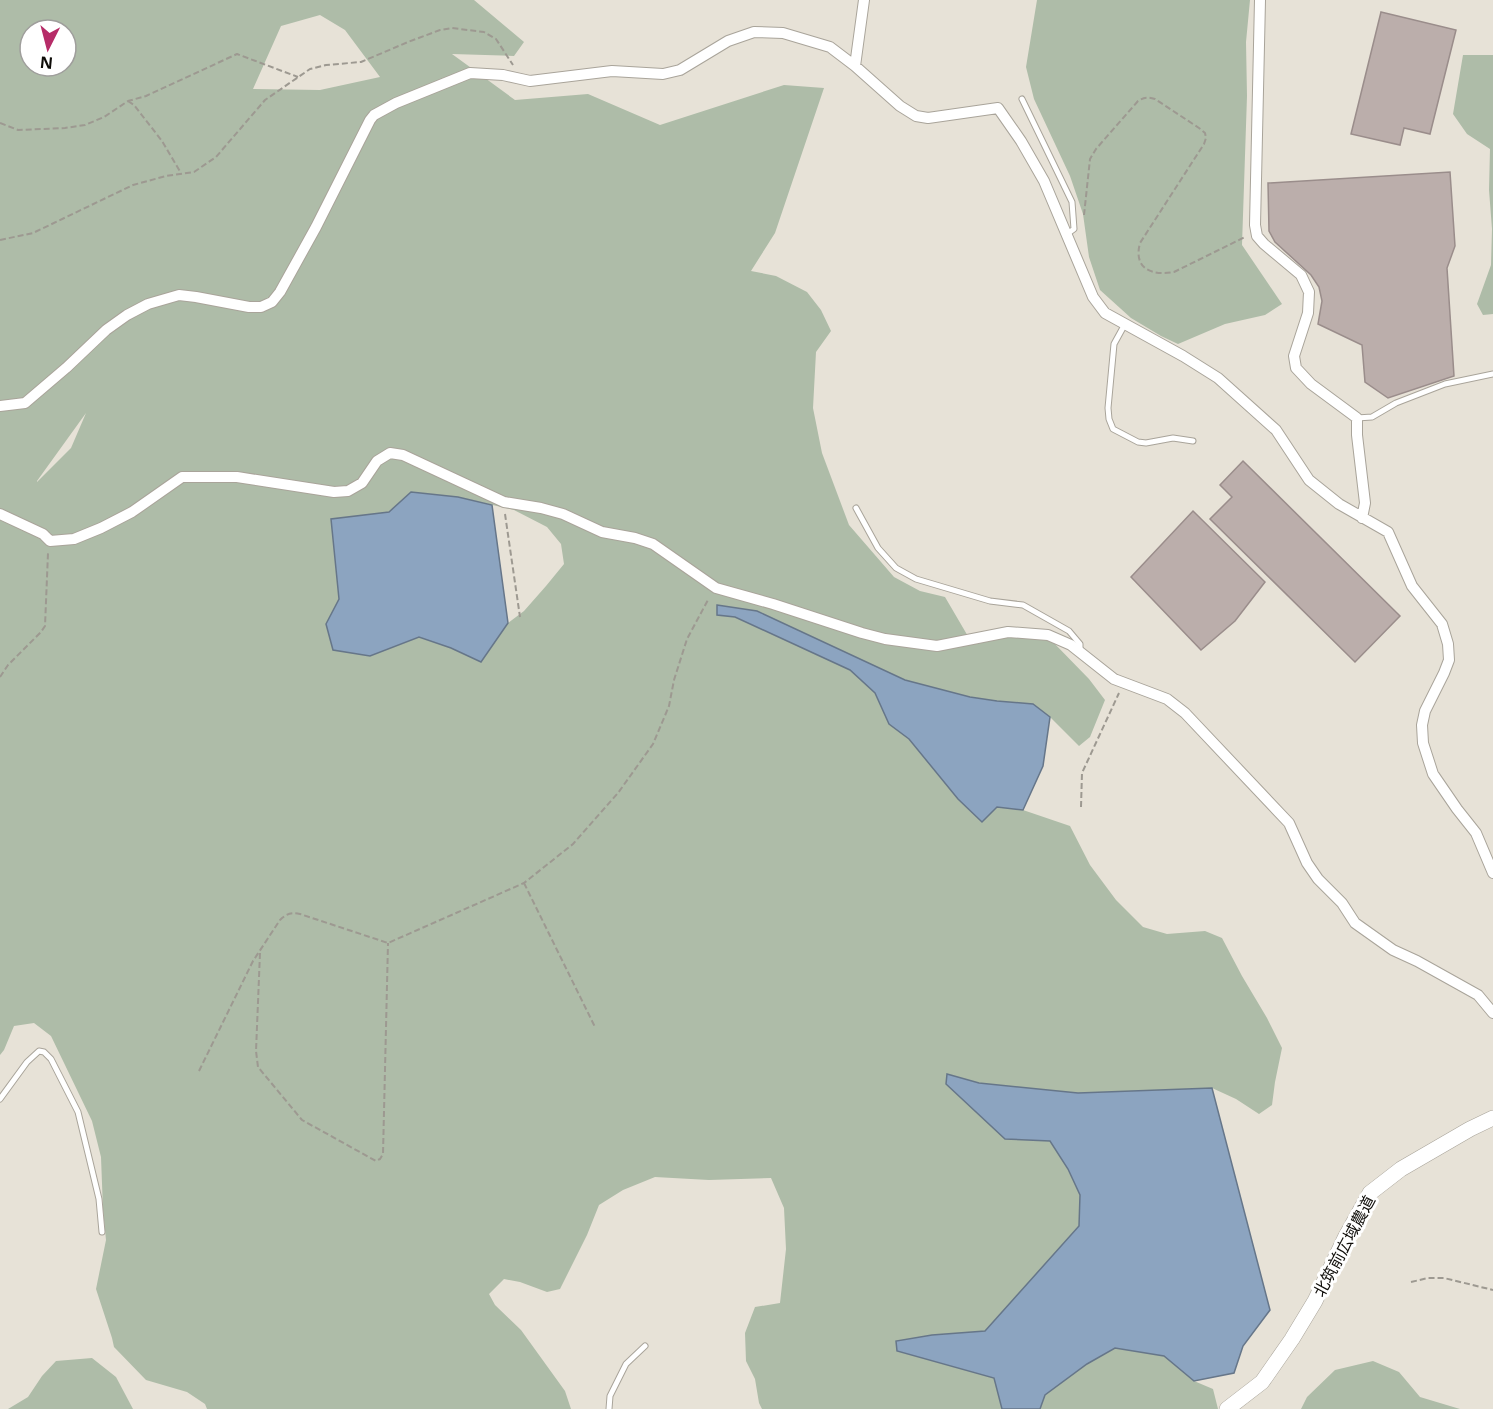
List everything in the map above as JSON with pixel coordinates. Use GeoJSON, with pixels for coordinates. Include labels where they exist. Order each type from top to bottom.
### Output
{"type":"FeatureCollection","features":[{"type":"Feature","properties":{"kind":"street"},"geometry":{"type":"LineString","coordinates":[[855,66],[864,0]]}},
{"type":"Feature","properties":{"kind":"street"},"geometry":{"type":"LineString","coordinates":[[1260,0],[1256,233],[1264,244],[1301,275],[1310,292],[1308,313],[1293,356],[1296,368],[1311,384],[1357,418],[1356,435],[1365,503],[1362,518]]}},
{"type":"Feature","properties":{"kind":"street"},"geometry":{"type":"LineString","coordinates":[[0,406],[25,403],[106,330],[148,304],[179,295],[249,307],[261,307],[272,302],[280,292],[316,227],[374,114],[396,103],[471,73],[503,75],[530,81],[612,71],[663,74],[680,70],[728,41],[754,32],[783,33],[830,47],[900,106],[916,116],[928,118],[998,108],[1044,181],[1093,297],[1105,313],[1218,378],[1276,430],[1309,480],[1339,504],[1388,532],[1412,586],[1442,624],[1448,644],[1449,660],[1425,711],[1422,725],[1423,742],[1433,774],[1476,833],[1493,873]]}},
{"type":"Feature","properties":{"kind":"street"},"geometry":{"type":"LineString","coordinates":[[0,514],[43,534],[50,542],[74,538],[101,528],[132,512],[182,477],[237,477],[334,492],[348,491],[362,483],[377,461],[390,453],[403,455],[504,502],[563,514],[602,532],[653,544],[716,588],[862,633],[885,639],[937,646],[1008,632],[1048,635],[1071,645],[1113,679],[1167,699],[1185,713],[1289,823],[1307,863],[1318,879],[1342,903],[1355,923],[1393,950],[1478,994],[1493,1012]]}},
{"type":"Feature","properties":{"kind":"street","name":"北筑前広域農道"},"geometry":{"type":"LineString","coordinates":[[1227,1409],[1262,1382],[1293,1339],[1370,1193],[1401,1169],[1493,1118]]}},
{"type":"Feature","properties":{"kind":"lane"},"geometry":{"type":"LineString","coordinates":[[1022,99],[1072,202],[1074,229],[1067,234]]}},
{"type":"Feature","properties":{"kind":"lane"},"geometry":{"type":"LineString","coordinates":[[1125,324],[1114,344],[1108,408],[1113,429],[1138,442],[1146,443],[1173,438],[1193,441]]}},
{"type":"Feature","properties":{"kind":"lane"},"geometry":{"type":"LineString","coordinates":[[1357,418],[1372,417],[1396,403],[1445,384],[1493,374]]}},
{"type":"Feature","properties":{"kind":"lane"},"geometry":{"type":"LineString","coordinates":[[856,508],[878,548],[896,568],[916,579],[990,601],[1023,605],[1069,632],[1080,644],[1080,652]]}},
{"type":"Feature","properties":{"kind":"lane"},"geometry":{"type":"LineString","coordinates":[[0,1099],[27,1062],[39,1051],[44,1052],[51,1059],[78,1112],[99,1199],[102,1232]]}},
{"type":"Feature","properties":{"kind":"lane"},"geometry":{"type":"LineString","coordinates":[[609,1409],[610,1396],[626,1364],[645,1346]]}},
{"type":"Feature","properties":{"kind":"path"},"geometry":{"type":"LineString","coordinates":[[0,240],[33,233],[133,185],[166,176],[194,172],[216,157],[265,100],[310,69],[326,65],[361,63],[408,42],[452,28],[484,32],[496,39],[519,78]]}},
{"type":"Feature","properties":{"kind":"path"},"geometry":{"type":"LineString","coordinates":[[0,123],[18,130],[85,125],[104,117],[128,101],[146,96],[237,54],[298,77]]}},
{"type":"Feature","properties":{"kind":"path"},"geometry":{"type":"LineString","coordinates":[[1084,218],[1090,159],[1138,101],[1149,97],[1205,133],[1206,138],[1140,243],[1138,257],[1142,264],[1155,273],[1174,272],[1256,233]]}},
{"type":"Feature","properties":{"kind":"path"},"geometry":{"type":"LineString","coordinates":[[128,101],[134,105],[162,141],[182,174]]}},
{"type":"Feature","properties":{"kind":"path"},"geometry":{"type":"LineString","coordinates":[[504,502],[520,616]]}},
{"type":"Feature","properties":{"kind":"path"},"geometry":{"type":"LineString","coordinates":[[0,677],[8,665],[45,626],[50,542]]}},
{"type":"Feature","properties":{"kind":"path"},"geometry":{"type":"LineString","coordinates":[[200,1071],[253,961],[285,916],[293,912],[388,943],[524,883],[573,844],[618,793],[653,744],[669,706],[674,680],[687,639],[716,588]]}},
{"type":"Feature","properties":{"kind":"path"},"geometry":{"type":"LineString","coordinates":[[1082,807],[1082,774],[1124,682]]}},
{"type":"Feature","properties":{"kind":"path"},"geometry":{"type":"LineString","coordinates":[[524,883],[595,1027]]}},
{"type":"Feature","properties":{"kind":"path"},"geometry":{"type":"LineString","coordinates":[[260,951],[256,1051],[258,1067],[303,1120],[376,1161],[383,1154],[388,943]]}},
{"type":"Feature","properties":{"kind":"path"},"geometry":{"type":"LineString","coordinates":[[1411,1282],[1428,1278],[1444,1278],[1493,1290]]}},
{"type":"Feature","properties":{"kind":"green space"},"geometry":{"type":"Polygon","coordinates":[[[0,0],[474,0],[524,42],[514,56],[452,54],[515,100],[588,94],[660,125],[784,85],[824,88],[775,233],[751,271],[776,276],[807,292],[821,310],[831,331],[816,352],[813,408],[822,453],[849,525],[894,577],[920,591],[945,597],[969,638],[1017,635],[1052,641],[1089,679],[1105,700],[1090,737],[1079,746],[1050,717],[1033,704],[970,697],[905,680],[757,611],[717,615],[735,617],[850,670],[875,693],[889,724],[909,739],[958,799],[982,822],[997,807],[1023,810],[1070,826],[1090,865],[1116,900],[1143,927],[1167,934],[1205,931],[1222,938],[1282,1048],[1272,1105],[1259,1114],[1236,1099],[1212,1088],[1078,1093],[979,1083],[947,1074],[1005,1139],[1050,1141],[1068,1169],[1080,1195],[1079,1226],[985,1331],[932,1335],[897,1351],[994,1378],[1002,1409],[762,1409],[755,1379],[746,1361],[745,1333],[755,1307],[780,1303],[786,1249],[784,1208],[771,1178],[709,1180],[655,1177],[623,1190],[599,1205],[560,1289],[547,1292],[504,1279],[489,1294],[495,1305],[521,1330],[565,1391],[571,1409],[207,1409],[205,1404],[187,1392],[146,1380],[114,1347],[96,1289],[106,1240],[101,1157],[92,1121],[51,1036],[34,1023],[14,1026],[0,1055],[0,0]],[[320,15],[281,26],[253,89],[320,90],[380,77],[345,30],[320,15]],[[86,413],[37,481],[37,482],[71,448],[86,413]],[[411,492],[389,512],[332,520],[339,599],[326,624],[370,656],[419,637],[481,662],[508,623],[524,611],[564,564],[561,544],[547,527],[514,510],[458,497],[411,492]]]}},
{"type":"Feature","properties":{"kind":"green space"},"geometry":{"type":"Polygon","coordinates":[[[1037,0],[1250,0],[1246,42],[1247,96],[1242,245],[1282,304],[1265,315],[1225,324],[1178,344],[1131,318],[1100,290],[1089,257],[1083,214],[1070,176],[1034,99],[1026,67],[1037,0]]]}},
{"type":"Feature","properties":{"kind":"green space"},"geometry":{"type":"Polygon","coordinates":[[[1463,55],[1493,55],[1493,314],[1483,315],[1477,304],[1491,265],[1490,149],[1467,134],[1453,114],[1463,55]]]}},
{"type":"Feature","properties":{"kind":"green space"},"geometry":{"type":"Polygon","coordinates":[[[1115,1348],[1164,1356],[1194,1381],[1213,1389],[1218,1409],[1040,1409],[1045,1395],[1087,1364],[1115,1348]]]}},
{"type":"Feature","properties":{"kind":"green space"},"geometry":{"type":"Polygon","coordinates":[[[92,1358],[116,1377],[133,1409],[8,1409],[28,1397],[42,1376],[56,1361],[92,1358]]]}},
{"type":"Feature","properties":{"kind":"green space"},"geometry":{"type":"Polygon","coordinates":[[[1373,1361],[1399,1372],[1420,1397],[1460,1409],[1301,1409],[1307,1397],[1335,1370],[1373,1361]]]}},
{"type":"Feature","properties":{"kind":"water"},"geometry":{"type":"Polygon","coordinates":[[[411,492],[458,497],[492,505],[508,623],[481,662],[419,637],[370,656],[333,650],[326,624],[339,599],[331,519],[389,512],[411,492]]]}},
{"type":"Feature","properties":{"kind":"water"},"geometry":{"type":"Polygon","coordinates":[[[717,605],[757,611],[905,680],[970,697],[1033,704],[1050,717],[1043,766],[1023,810],[997,807],[982,822],[958,799],[909,739],[889,724],[875,693],[850,670],[735,617],[717,615],[717,605]]]}},
{"type":"Feature","properties":{"kind":"water"},"geometry":{"type":"Polygon","coordinates":[[[947,1074],[979,1083],[1078,1093],[1212,1088],[1270,1310],[1243,1346],[1234,1373],[1194,1381],[1164,1356],[1115,1348],[1087,1364],[1045,1395],[1040,1409],[1002,1409],[994,1378],[897,1351],[896,1341],[932,1335],[985,1331],[1079,1226],[1080,1195],[1068,1169],[1050,1141],[1005,1139],[946,1084],[947,1074]]]}},
{"type":"Feature","properties":{"kind":"building"},"geometry":{"type":"Polygon","coordinates":[[[1381,12],[1456,30],[1430,134],[1404,128],[1400,145],[1351,134],[1381,12]]]}},
{"type":"Feature","properties":{"kind":"building"},"geometry":{"type":"Polygon","coordinates":[[[1450,172],[1455,246],[1447,268],[1454,376],[1388,398],[1365,382],[1362,345],[1318,324],[1322,301],[1319,287],[1311,275],[1275,242],[1269,231],[1268,183],[1450,172]]]}},
{"type":"Feature","properties":{"kind":"building"},"geometry":{"type":"Polygon","coordinates":[[[1243,461],[1400,616],[1355,662],[1210,519],[1232,497],[1220,485],[1243,461]]]}},
{"type":"Feature","properties":{"kind":"building"},"geometry":{"type":"Polygon","coordinates":[[[1193,511],[1265,582],[1235,621],[1201,650],[1131,577],[1193,511]]]}}]}
